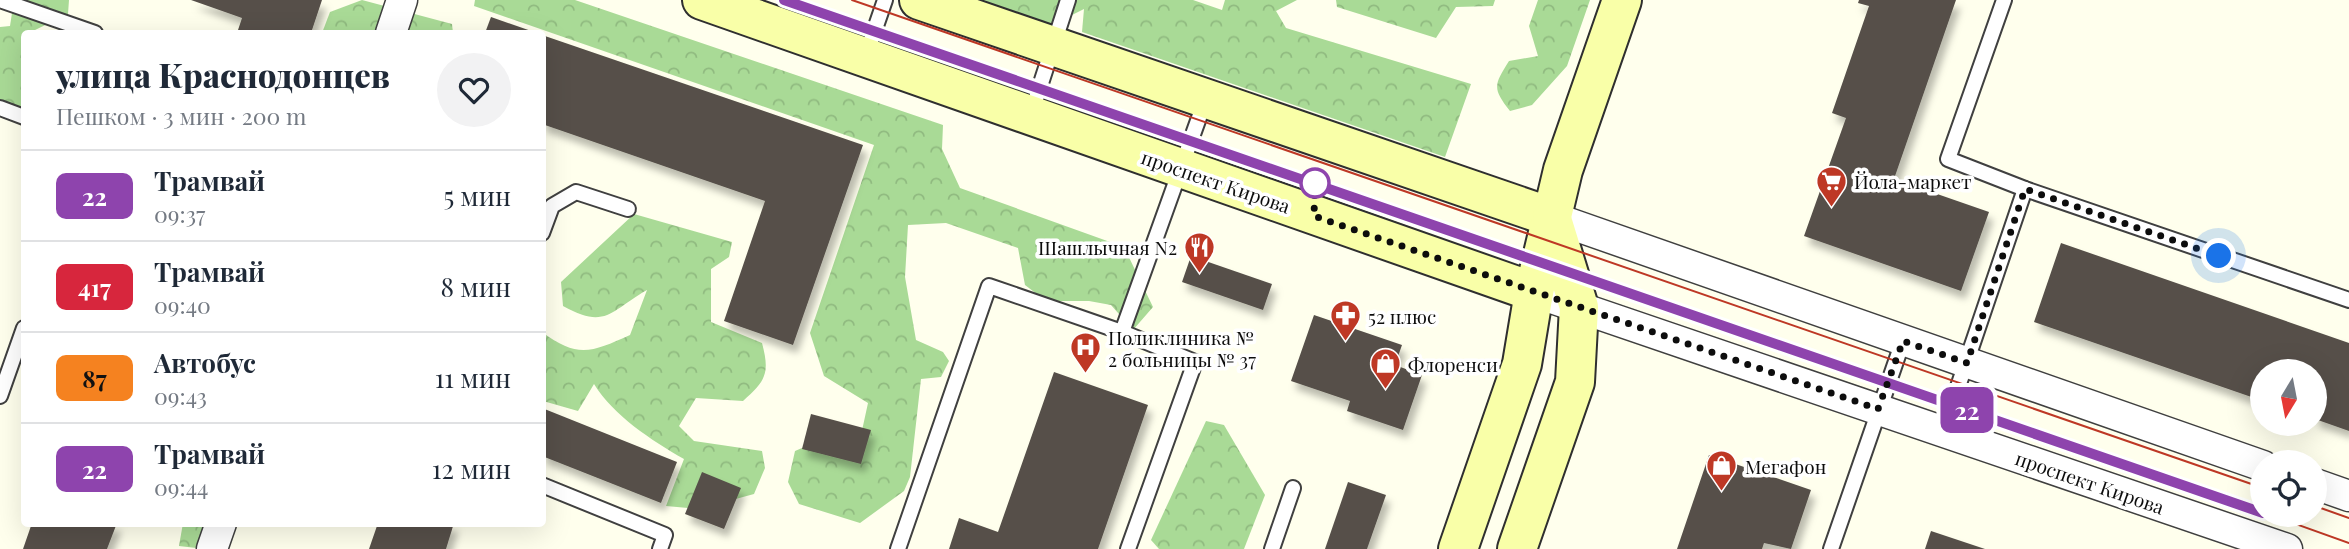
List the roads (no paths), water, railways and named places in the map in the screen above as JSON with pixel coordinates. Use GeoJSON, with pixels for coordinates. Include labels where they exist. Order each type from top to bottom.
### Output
{"type":"FeatureCollection","features":[{"type":"Feature","properties":{"kind":"street"},"geometry":{"type":"LineString","coordinates":[[392,30],[402,0]]}},
{"type":"Feature","properties":{"kind":"street","name":"проспект Кирова"},"geometry":{"type":"LineString","coordinates":[[702,0],[1534,292],[2287,549]]}},
{"type":"Feature","properties":{"kind":"street"},"geometry":{"type":"LineString","coordinates":[[919,0],[2250,461]]}},
{"type":"Feature","properties":{"kind":"street"},"geometry":{"type":"LineString","coordinates":[[1458,549],[1522,364],[1534,292],[1563,170],[1622,0]]}},
{"type":"Feature","properties":{"kind":"street"},"geometry":{"type":"LineString","coordinates":[[1517,549],[1575,382],[1579,307],[1551,217]]}},
{"type":"Feature","properties":{"kind":"street"},"geometry":{"type":"LineString","coordinates":[[2327,488],[2349,496]]}},
{"type":"Feature","properties":{"kind":"street"},"geometry":{"type":"LineString","coordinates":[[212,549],[220,527]]}},
{"type":"Feature","properties":{"kind":"lane"},"geometry":{"type":"LineString","coordinates":[[0,0],[86,30]]}},
{"type":"Feature","properties":{"kind":"lane"},"geometry":{"type":"LineString","coordinates":[[865,58],[885,0]]}},
{"type":"Feature","properties":{"kind":"lane"},"geometry":{"type":"LineString","coordinates":[[1030,115],[1068,0]]}},
{"type":"Feature","properties":{"kind":"lane"},"geometry":{"type":"LineString","coordinates":[[2004,0],[1948,159],[2025,189],[2349,300]]}},
{"type":"Feature","properties":{"kind":"lane"},"geometry":{"type":"LineString","coordinates":[[1122,332],[1205,99]]}},
{"type":"Feature","properties":{"kind":"lane"},"geometry":{"type":"LineString","coordinates":[[0,108],[21,116]]}},
{"type":"Feature","properties":{"kind":"lane"},"geometry":{"type":"LineString","coordinates":[[1943,431],[2025,189]]}},
{"type":"Feature","properties":{"kind":"lane"},"geometry":{"type":"LineString","coordinates":[[546,222],[552,206],[576,192],[628,209]]}},
{"type":"Feature","properties":{"kind":"lane"},"geometry":{"type":"LineString","coordinates":[[898,549],[989,286],[1122,332],[1195,362],[1128,549]]}},
{"type":"Feature","properties":{"kind":"lane"},"geometry":{"type":"LineString","coordinates":[[0,396],[21,336]]}},
{"type":"Feature","properties":{"kind":"lane"},"geometry":{"type":"LineString","coordinates":[[1832,549],[1903,341]]}},
{"type":"Feature","properties":{"kind":"lane"},"geometry":{"type":"LineString","coordinates":[[546,487],[664,535],[660,549]]}},
{"type":"Feature","properties":{"kind":"lane"},"geometry":{"type":"LineString","coordinates":[[1272,549],[1293,488]]}},
{"type":"Feature","properties":{"kind":"tram line"},"geometry":{"type":"LineString","coordinates":[[784,0],[2250,508]]}},
{"type":"Feature","properties":{"kind":"tram line","name":"22"},"geometry":{"type":"LineString","coordinates":[[784,0],[2250,508]]}},
{"type":"Feature","properties":{"kind":"tram line"},"geometry":{"type":"LineString","coordinates":[[852,0],[2250,484]]}},
{"type":"Feature","properties":{"kind":"tram line"},"geometry":{"type":"LineString","coordinates":[[2327,510],[2349,518]]}},
{"type":"Feature","properties":{"kind":"tram line"},"geometry":{"type":"LineString","coordinates":[[2304,527],[2349,543]]}},
{"type":"Feature","properties":{"kind":"place","name":"Йола-маркет"},"geometry":{"type":"Point","coordinates":[1831,208]}},
{"type":"Feature","properties":{"kind":"place","name":"Шашлычная N2"},"geometry":{"type":"Point","coordinates":[1200,274]}},
{"type":"Feature","properties":{"kind":"place","name":"52 плюс"},"geometry":{"type":"Point","coordinates":[1345,343]}},
{"type":"Feature","properties":{"kind":"place","name":"Поликлиника № 2 больницы № 37"},"geometry":{"type":"Point","coordinates":[1085,375]}},
{"type":"Feature","properties":{"kind":"place","name":"Флоренси"},"geometry":{"type":"Point","coordinates":[1385,391]}},
{"type":"Feature","properties":{"kind":"place","name":"Мегафон"},"geometry":{"type":"Point","coordinates":[1722,493]}}]}
